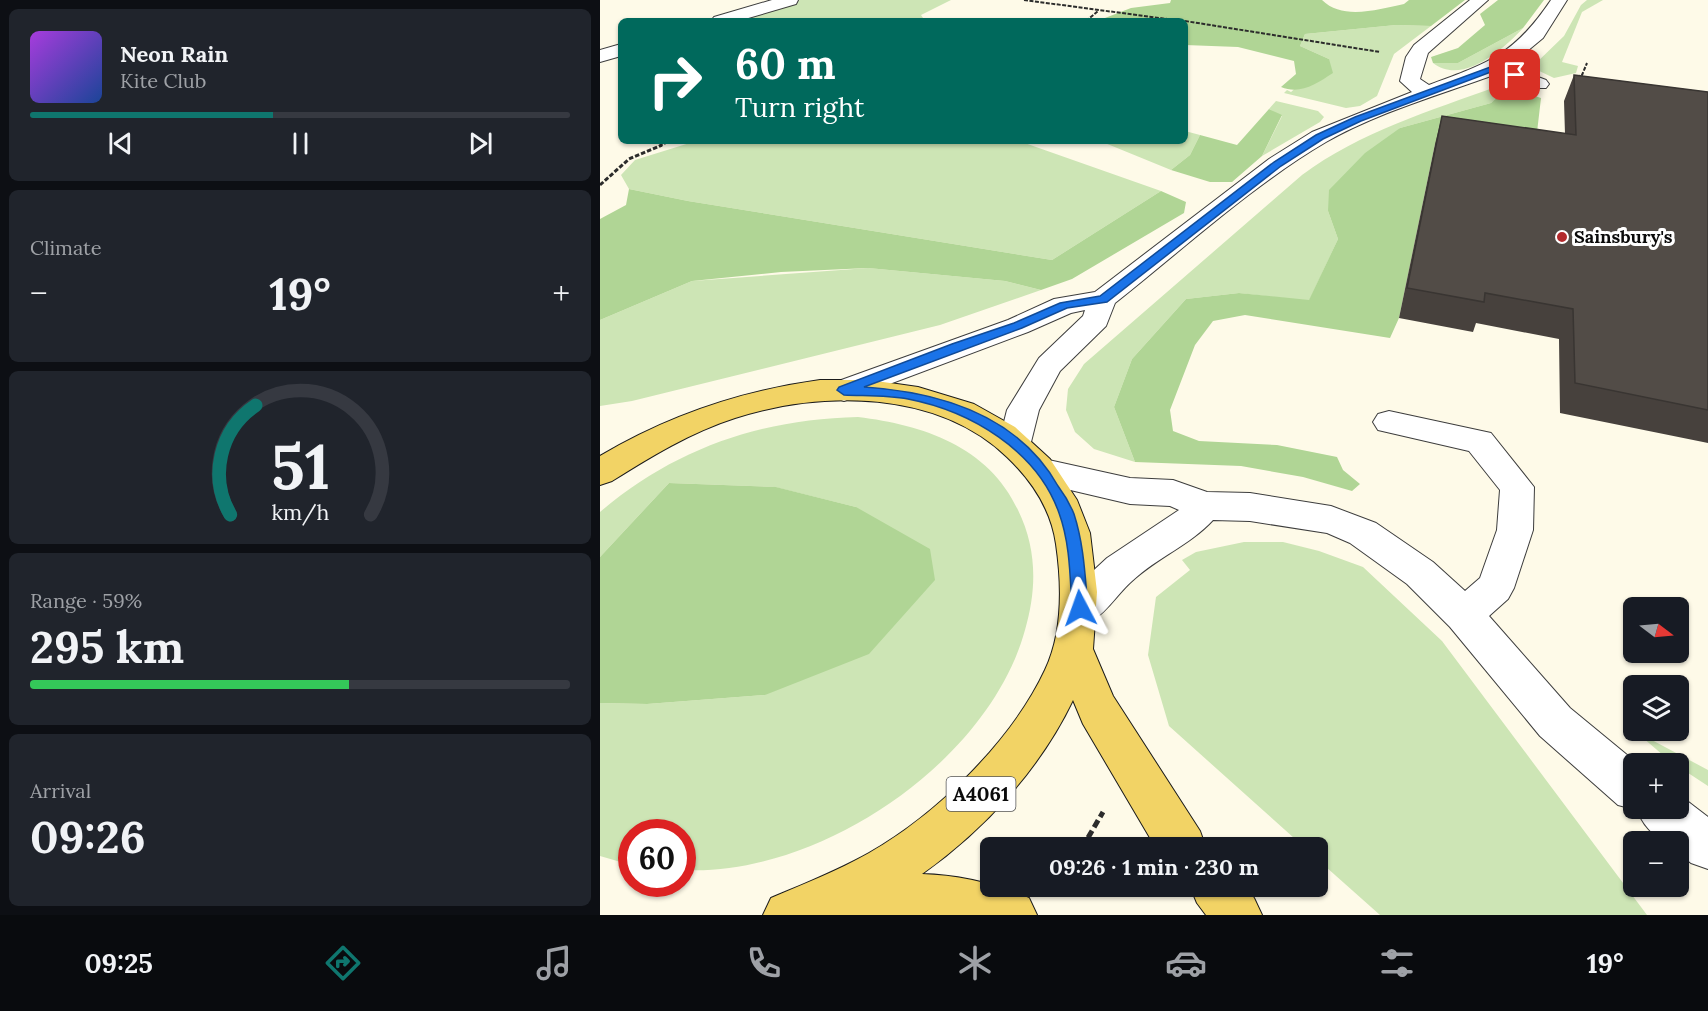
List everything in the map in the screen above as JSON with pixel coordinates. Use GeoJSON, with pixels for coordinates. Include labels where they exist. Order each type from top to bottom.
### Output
{"type":"FeatureCollection","features":[{"type":"Feature","properties":{"kind":"main road","name":"A4061"},"geometry":{"type":"LineString","coordinates":[[600,472],[658,438],[727,410],[774,398],[844,390],[906,394],[946,404],[983,420],[1015,442],[1044,472],[1066,512],[1076,554],[1080,608],[1073,650],[1057,691],[1026,738],[979,796],[917,849],[843,894],[788,915]]}},
{"type":"Feature","properties":{"kind":"main road","name":"A4061"},"geometry":{"type":"LineString","coordinates":[[600,445],[658,438]]}},
{"type":"Feature","properties":{"kind":"main road"},"geometry":{"type":"LineString","coordinates":[[1073,650],[1098,710],[1176,837]]}},
{"type":"Feature","properties":{"kind":"main road","name":"A4061"},"geometry":{"type":"LineString","coordinates":[[843,894],[944,899],[1012,915]]}},
{"type":"Feature","properties":{"kind":"main road"},"geometry":{"type":"LineString","coordinates":[[1223,897],[1237,915]]}},
{"type":"Feature","properties":{"kind":"street"},"geometry":{"type":"LineString","coordinates":[[730,18],[790,0]]}},
{"type":"Feature","properties":{"kind":"street"},"geometry":{"type":"LineString","coordinates":[[1426,92],[1410,81],[1415,57],[1430,40],[1480,0]]}},
{"type":"Feature","properties":{"kind":"street"},"geometry":{"type":"LineString","coordinates":[[844,390],[956,346],[1018,326],[1064,305],[1103,299],[1277,164],[1320,137],[1426,92],[1496,68],[1538,34],[1559,0]]}},
{"type":"Feature","properties":{"kind":"street"},"geometry":{"type":"LineString","coordinates":[[600,56],[618,51]]}},
{"type":"Feature","properties":{"kind":"street"},"geometry":{"type":"LineString","coordinates":[[1496,68],[1539,84]]}},
{"type":"Feature","properties":{"kind":"street"},"geometry":{"type":"LineString","coordinates":[[1015,442],[1023,410],[1049,365],[1096,320],[1103,299]]}},
{"type":"Feature","properties":{"kind":"street"},"geometry":{"type":"LineString","coordinates":[[1389,422],[1480,441],[1516,487],[1515,530],[1496,588],[1464,615]]}},
{"type":"Feature","properties":{"kind":"street"},"geometry":{"type":"LineString","coordinates":[[1044,472],[1130,491],[1173,493],[1205,506],[1250,507],[1331,520],[1363,533],[1420,573],[1464,615],[1555,722],[1623,780]]}},
{"type":"Feature","properties":{"kind":"street"},"geometry":{"type":"LineString","coordinates":[[1080,608],[1120,569],[1152,545],[1185,527],[1205,506]]}},
{"type":"Feature","properties":{"kind":"street"},"geometry":{"type":"LineString","coordinates":[[1673,819],[1708,846]]}},
{"type":"Feature","properties":{"kind":"path"},"geometry":{"type":"LineString","coordinates":[[1024,0],[1161,18]]}},
{"type":"Feature","properties":{"kind":"path"},"geometry":{"type":"LineString","coordinates":[[1089,18],[1098,10]]}},
{"type":"Feature","properties":{"kind":"path"},"geometry":{"type":"LineString","coordinates":[[1188,22],[1415,57]]}},
{"type":"Feature","properties":{"kind":"path"},"geometry":{"type":"LineString","coordinates":[[600,185],[629,159],[664,144]]}},
{"type":"Feature","properties":{"kind":"path"},"geometry":{"type":"LineString","coordinates":[[1089,837],[1107,807]]}},
{"type":"Feature","properties":{"kind":"green space"},"geometry":{"type":"Polygon","coordinates":[[[800,0],[951,0],[921,15],[923,18],[738,18],[800,0]]]}},
{"type":"Feature","properties":{"kind":"green space"},"geometry":{"type":"Polygon","coordinates":[[[1171,0],[1322,0],[1340,10],[1362,12],[1404,4],[1409,0],[1465,0],[1431,26],[1396,25],[1305,34],[1300,46],[1329,59],[1333,73],[1314,84],[1295,90],[1281,87],[1296,74],[1294,61],[1238,47],[1188,45],[1188,18],[1105,18],[1131,8],[1170,3],[1171,0]]]}},
{"type":"Feature","properties":{"kind":"green space"},"geometry":{"type":"Polygon","coordinates":[[[1498,0],[1544,0],[1523,28],[1458,63],[1433,63],[1431,57],[1458,48],[1485,25],[1480,14],[1498,0]]]}},
{"type":"Feature","properties":{"kind":"green space"},"geometry":{"type":"Polygon","coordinates":[[[1587,0],[1603,0],[1582,12],[1562,62],[1578,66],[1576,73],[1554,78],[1535,69],[1534,65],[1564,36],[1581,5],[1587,0]]]}},
{"type":"Feature","properties":{"kind":"green space"},"geometry":{"type":"Polygon","coordinates":[[[1396,25],[1431,26],[1394,54],[1377,96],[1360,106],[1346,108],[1284,93],[1287,90],[1291,92],[1329,59],[1300,46],[1305,34],[1396,25]]]}},
{"type":"Feature","properties":{"kind":"green space"},"geometry":{"type":"Polygon","coordinates":[[[1523,28],[1505,46],[1469,68],[1444,69],[1433,63],[1458,63],[1523,28]]]}},
{"type":"Feature","properties":{"kind":"green space"},"geometry":{"type":"Polygon","coordinates":[[[1498,86],[1507,87],[1491,103],[1400,128],[1328,211],[1338,239],[1309,301],[1239,293],[1186,299],[1132,359],[1114,407],[1135,462],[1094,449],[1075,432],[1066,410],[1068,389],[1084,364],[1302,175],[1348,146],[1396,124],[1498,86]]]}},
{"type":"Feature","properties":{"kind":"green space"},"geometry":{"type":"Polygon","coordinates":[[[1507,87],[1541,98],[1534,158],[1435,144],[1399,318],[1390,338],[1245,315],[1213,321],[1195,345],[1170,410],[1173,431],[1199,441],[1277,445],[1337,457],[1343,470],[1360,484],[1352,491],[1303,477],[1241,466],[1135,462],[1114,407],[1132,359],[1186,299],[1239,293],[1309,300],[1338,239],[1328,211],[1329,190],[1365,153],[1400,128],[1491,103],[1507,87]]]}},
{"type":"Feature","properties":{"kind":"green space"},"geometry":{"type":"Polygon","coordinates":[[[1276,101],[1318,111],[1324,117],[1320,122],[1262,156],[1282,116],[1269,109],[1276,101]]]}},
{"type":"Feature","properties":{"kind":"green space"},"geometry":{"type":"Polygon","coordinates":[[[1269,109],[1282,115],[1262,156],[1232,182],[1210,182],[1171,170],[1190,155],[1200,135],[1237,145],[1269,109]]]}},
{"type":"Feature","properties":{"kind":"green space"},"geometry":{"type":"Polygon","coordinates":[[[1188,132],[1200,135],[1190,155],[1171,170],[1107,144],[1188,144],[1188,132]]]}},
{"type":"Feature","properties":{"kind":"green space"},"geometry":{"type":"Polygon","coordinates":[[[686,144],[1028,144],[1161,191],[1052,260],[688,201],[629,189],[621,175],[635,160],[686,144]]]}},
{"type":"Feature","properties":{"kind":"green space"},"geometry":{"type":"Polygon","coordinates":[[[629,189],[688,201],[1052,260],[1161,191],[1186,202],[1184,213],[1072,279],[1041,290],[1005,281],[868,268],[781,272],[692,281],[600,320],[600,219],[626,205],[629,189]]]}},
{"type":"Feature","properties":{"kind":"green space"},"geometry":{"type":"Polygon","coordinates":[[[868,268],[1005,281],[1041,290],[940,325],[632,401],[600,406],[600,320],[692,281],[868,268]]]}},
{"type":"Feature","properties":{"kind":"green space"},"geometry":{"type":"Polygon","coordinates":[[[858,417],[929,433],[951,442],[971,455],[1005,488],[1018,510],[1029,539],[1033,569],[1029,615],[1006,678],[976,724],[937,766],[892,802],[841,832],[789,854],[735,867],[696,869],[696,819],[618,819],[618,861],[600,856],[600,703],[647,704],[765,695],[856,507],[775,487],[669,483],[600,557],[600,512],[628,490],[658,471],[720,442],[753,431],[822,419],[858,417]]]}},
{"type":"Feature","properties":{"kind":"green space"},"geometry":{"type":"Polygon","coordinates":[[[669,483],[776,487],[856,507],[930,549],[935,580],[869,654],[765,695],[647,704],[600,703],[600,557],[669,483]]]}},
{"type":"Feature","properties":{"kind":"green space"},"geometry":{"type":"Polygon","coordinates":[[[1244,542],[1283,542],[1319,551],[1363,567],[1442,641],[1623,883],[1623,897],[1634,897],[1647,915],[1380,915],[1328,869],[1328,837],[1293,837],[1169,726],[1148,655],[1156,597],[1190,570],[1182,560],[1196,552],[1244,542]]]}},
{"type":"Feature","properties":{"kind":"green space"},"geometry":{"type":"Polygon","coordinates":[[[1647,741],[1654,741],[1676,753],[1661,753],[1647,741]]]}},
{"type":"Feature","properties":{"kind":"green space"},"geometry":{"type":"Polygon","coordinates":[[[1689,760],[1708,770],[1708,786],[1689,774],[1689,760]]]}},
{"type":"Feature","properties":{"kind":"building","name":"Sainsbury's"},"geometry":{"type":"Polygon","coordinates":[[[1574,75],[1708,92],[1708,410],[1575,383],[1573,309],[1485,293],[1484,302],[1407,288],[1442,116],[1576,135],[1574,75]]]}},
{"type":"Feature","properties":{"kind":"place","name":"Sainsbury's"},"geometry":{"type":"Point","coordinates":[1562,237]}},
{"type":"Feature","properties":{"kind":"route"},"geometry":{"type":"LineString","coordinates":[[1080,608],[1076,554],[1066,512],[1044,472],[1015,442],[983,420],[946,404],[906,394],[844,390],[956,346],[1018,326],[1064,305],[1103,299],[1277,164],[1320,137],[1426,92],[1496,68],[1515,75]]}}]}
